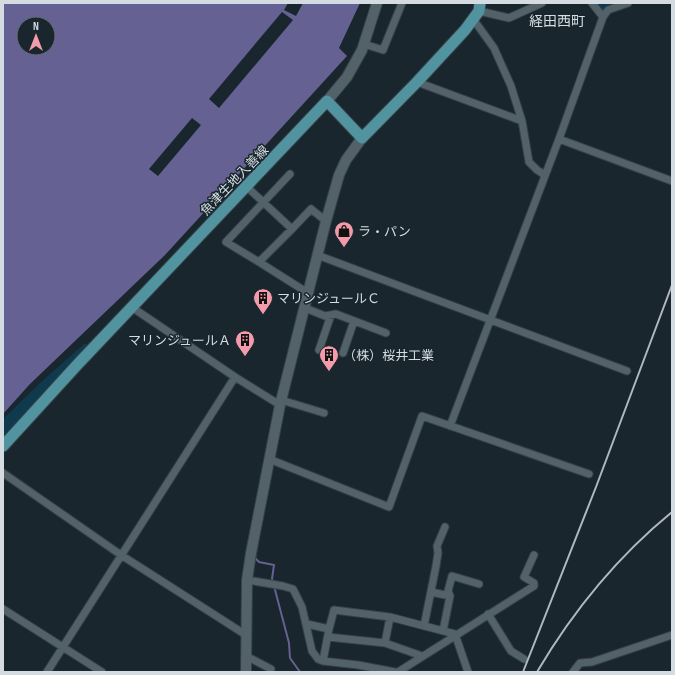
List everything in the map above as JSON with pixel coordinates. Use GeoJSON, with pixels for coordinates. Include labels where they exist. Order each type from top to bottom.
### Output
{"type":"FeatureCollection","features":[{"type":"Feature","properties":{"kind":"main road"},"geometry":{"type":"LineString","coordinates":[[328,102],[362,138],[417,82],[478,11]]}},
{"type":"Feature","properties":{"kind":"main road","name":"魚津生地入善線"},"geometry":{"type":"LineString","coordinates":[[3,446],[77,365],[328,102]]}},
{"type":"Feature","properties":{"kind":"street"},"geometry":{"type":"LineString","coordinates":[[328,102],[347,77],[364,44],[377,3]]}},
{"type":"Feature","properties":{"kind":"street"},"geometry":{"type":"LineString","coordinates":[[364,44],[383,50],[402,3]]}},
{"type":"Feature","properties":{"kind":"street"},"geometry":{"type":"LineString","coordinates":[[478,11],[509,18],[542,3]]}},
{"type":"Feature","properties":{"kind":"street"},"geometry":{"type":"LineString","coordinates":[[592,3],[603,17]]}},
{"type":"Feature","properties":{"kind":"street"},"geometry":{"type":"LineString","coordinates":[[450,426],[559,139],[603,17],[608,10],[628,3]]}},
{"type":"Feature","properties":{"kind":"street"},"geometry":{"type":"LineString","coordinates":[[478,11],[511,86],[522,121],[529,162],[545,175]]}},
{"type":"Feature","properties":{"kind":"street"},"geometry":{"type":"LineString","coordinates":[[417,82],[522,121]]}},
{"type":"Feature","properties":{"kind":"street"},"geometry":{"type":"LineString","coordinates":[[246,672],[248,580],[251,553],[281,402],[317,255],[339,175],[346,160],[362,138]]}},
{"type":"Feature","properties":{"kind":"street"},"geometry":{"type":"LineString","coordinates":[[559,139],[672,181]]}},
{"type":"Feature","properties":{"kind":"street"},"geometry":{"type":"LineString","coordinates":[[290,174],[226,242],[308,294]]}},
{"type":"Feature","properties":{"kind":"street"},"geometry":{"type":"LineString","coordinates":[[247,187],[292,229]]}},
{"type":"Feature","properties":{"kind":"street"},"geometry":{"type":"LineString","coordinates":[[259,262],[311,209],[326,221]]}},
{"type":"Feature","properties":{"kind":"street"},"geometry":{"type":"LineString","coordinates":[[317,255],[627,371]]}},
{"type":"Feature","properties":{"kind":"street"},"geometry":{"type":"LineString","coordinates":[[133,308],[235,377],[281,402],[324,413]]}},
{"type":"Feature","properties":{"kind":"street"},"geometry":{"type":"LineString","coordinates":[[305,308],[325,316],[336,314],[386,333]]}},
{"type":"Feature","properties":{"kind":"street"},"geometry":{"type":"LineString","coordinates":[[319,350],[331,315]]}},
{"type":"Feature","properties":{"kind":"street"},"geometry":{"type":"LineString","coordinates":[[343,353],[354,321]]}},
{"type":"Feature","properties":{"kind":"street"},"geometry":{"type":"LineString","coordinates":[[47,672],[235,377]]}},
{"type":"Feature","properties":{"kind":"street"},"geometry":{"type":"LineString","coordinates":[[269,459],[389,507],[422,416],[589,474]]}},
{"type":"Feature","properties":{"kind":"street"},"geometry":{"type":"LineString","coordinates":[[3,473],[121,555],[246,635]]}},
{"type":"Feature","properties":{"kind":"street"},"geometry":{"type":"LineString","coordinates":[[424,626],[436,566],[438,553],[437,546],[445,527]]}},
{"type":"Feature","properties":{"kind":"street"},"geometry":{"type":"LineString","coordinates":[[248,580],[293,589],[302,607],[312,651],[318,659],[397,672],[455,634],[534,586],[534,583],[524,577],[534,554]]}},
{"type":"Feature","properties":{"kind":"street"},"geometry":{"type":"LineString","coordinates":[[443,631],[450,596],[448,591],[452,576],[479,584]]}},
{"type":"Feature","properties":{"kind":"street"},"geometry":{"type":"LineString","coordinates":[[431,592],[450,596]]}},
{"type":"Feature","properties":{"kind":"street"},"geometry":{"type":"LineString","coordinates":[[3,609],[102,672]]}},
{"type":"Feature","properties":{"kind":"street"},"geometry":{"type":"LineString","coordinates":[[323,661],[334,610],[390,618],[455,634]]}},
{"type":"Feature","properties":{"kind":"street"},"geometry":{"type":"LineString","coordinates":[[488,614],[511,651],[524,659]]}},
{"type":"Feature","properties":{"kind":"street"},"geometry":{"type":"LineString","coordinates":[[385,643],[390,618]]}},
{"type":"Feature","properties":{"kind":"street"},"geometry":{"type":"LineString","coordinates":[[307,624],[330,629]]}},
{"type":"Feature","properties":{"kind":"street"},"geometry":{"type":"LineString","coordinates":[[455,634],[468,672]]}},
{"type":"Feature","properties":{"kind":"street"},"geometry":{"type":"LineString","coordinates":[[573,672],[580,663],[592,662],[672,636]]}},
{"type":"Feature","properties":{"kind":"street"},"geometry":{"type":"LineString","coordinates":[[328,637],[385,643],[422,656]]}},
{"type":"Feature","properties":{"kind":"street"},"geometry":{"type":"LineString","coordinates":[[246,656],[271,669]]}},
{"type":"Feature","properties":{"kind":"shaded area"},"geometry":{"type":"Polygon","coordinates":[[[3,3],[360,3],[339,48],[347,56],[165,255],[30,384],[3,414],[3,3]]]}},
{"type":"Feature","properties":{"kind":"shaded area"},"geometry":{"type":"Polygon","coordinates":[[[594,3],[622,3],[602,13],[594,3]]]}},
{"type":"Feature","properties":{"kind":"shaded area"},"geometry":{"type":"Polygon","coordinates":[[[85,343],[92,349],[3,444],[3,419],[40,383],[85,343]]]}},
{"type":"Feature","properties":{"kind":"pier"},"geometry":{"type":"Polygon","coordinates":[[[288,3],[303,3],[296,16],[284,10],[288,3]]]}},
{"type":"Feature","properties":{"kind":"pier"},"geometry":{"type":"Polygon","coordinates":[[[282,12],[293,20],[219,108],[209,99],[282,12]]]}},
{"type":"Feature","properties":{"kind":"pier"},"geometry":{"type":"Polygon","coordinates":[[[192,118],[201,125],[158,176],[149,169],[192,118]]]}},
{"type":"Feature","properties":{"kind":"waterway"},"geometry":{"type":"LineString","coordinates":[[257,547],[255,558],[259,562],[274,565],[273,582]]}},
{"type":"Feature","properties":{"kind":"waterway"},"geometry":{"type":"LineString","coordinates":[[274,586],[289,643],[290,658],[300,672]]}},
{"type":"Feature","properties":{"kind":"railway"},"geometry":{"type":"LineString","coordinates":[[523,672],[596,487],[672,285]]}},
{"type":"Feature","properties":{"kind":"railway"},"geometry":{"type":"LineString","coordinates":[[537,672],[551,649],[597,586],[633,547],[672,512]]}},
{"type":"Feature","properties":{"kind":"place","name":"ラ・パン"},"geometry":{"type":"Point","coordinates":[344,248]}},
{"type":"Feature","properties":{"kind":"place","name":"マリンジュールＣ"},"geometry":{"type":"Point","coordinates":[263,315]}},
{"type":"Feature","properties":{"kind":"place","name":"マリンジュールＡ"},"geometry":{"type":"Point","coordinates":[245,357]}},
{"type":"Feature","properties":{"kind":"place","name":"（株）桜井工業"},"geometry":{"type":"Point","coordinates":[329,372]}},
{"type":"Feature","properties":{"kind":"district","name":"経田西町"},"geometry":{"type":"Point","coordinates":[557,21]}}]}
